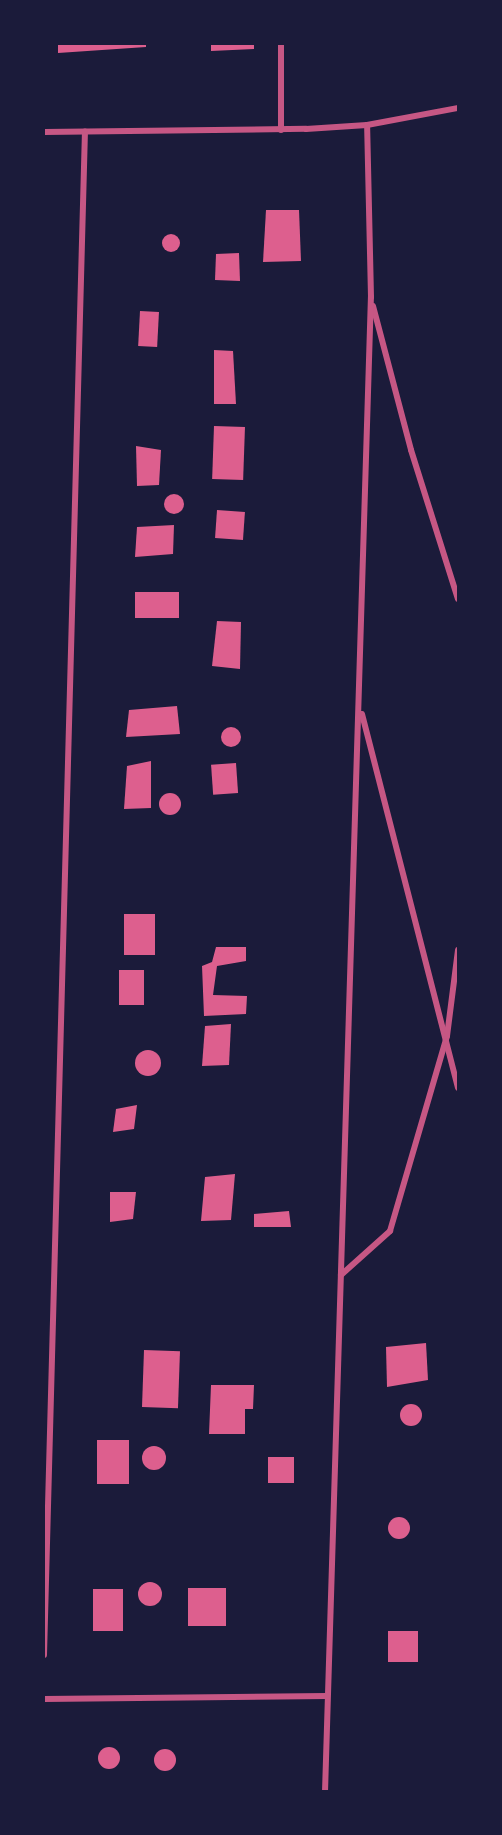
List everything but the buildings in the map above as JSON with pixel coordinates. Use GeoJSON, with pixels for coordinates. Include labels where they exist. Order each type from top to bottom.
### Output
{"type":"FeatureCollection","features":[{"type":"Feature","properties":{"kind":"street"},"geometry":{"type":"LineString","coordinates":[[281,44],[281,130]]}},
{"type":"Feature","properties":{"kind":"street"},"geometry":{"type":"LineString","coordinates":[[44,132],[281,130],[367,125],[459,108]]}},
{"type":"Feature","properties":{"kind":"street"},"geometry":{"type":"LineString","coordinates":[[325,1791],[371,297],[367,125]]}},
{"type":"Feature","properties":{"kind":"street"},"geometry":{"type":"LineString","coordinates":[[44,1655],[85,132]]}},
{"type":"Feature","properties":{"kind":"street"},"geometry":{"type":"LineString","coordinates":[[371,297],[411,450],[459,599]]}},
{"type":"Feature","properties":{"kind":"street"},"geometry":{"type":"LineString","coordinates":[[360,705],[459,1088]]}},
{"type":"Feature","properties":{"kind":"street"},"geometry":{"type":"LineString","coordinates":[[341,1275],[390,1231],[447,1036],[459,950]]}},
{"type":"Feature","properties":{"kind":"street"},"geometry":{"type":"LineString","coordinates":[[44,1699],[327,1696]]}}]}
